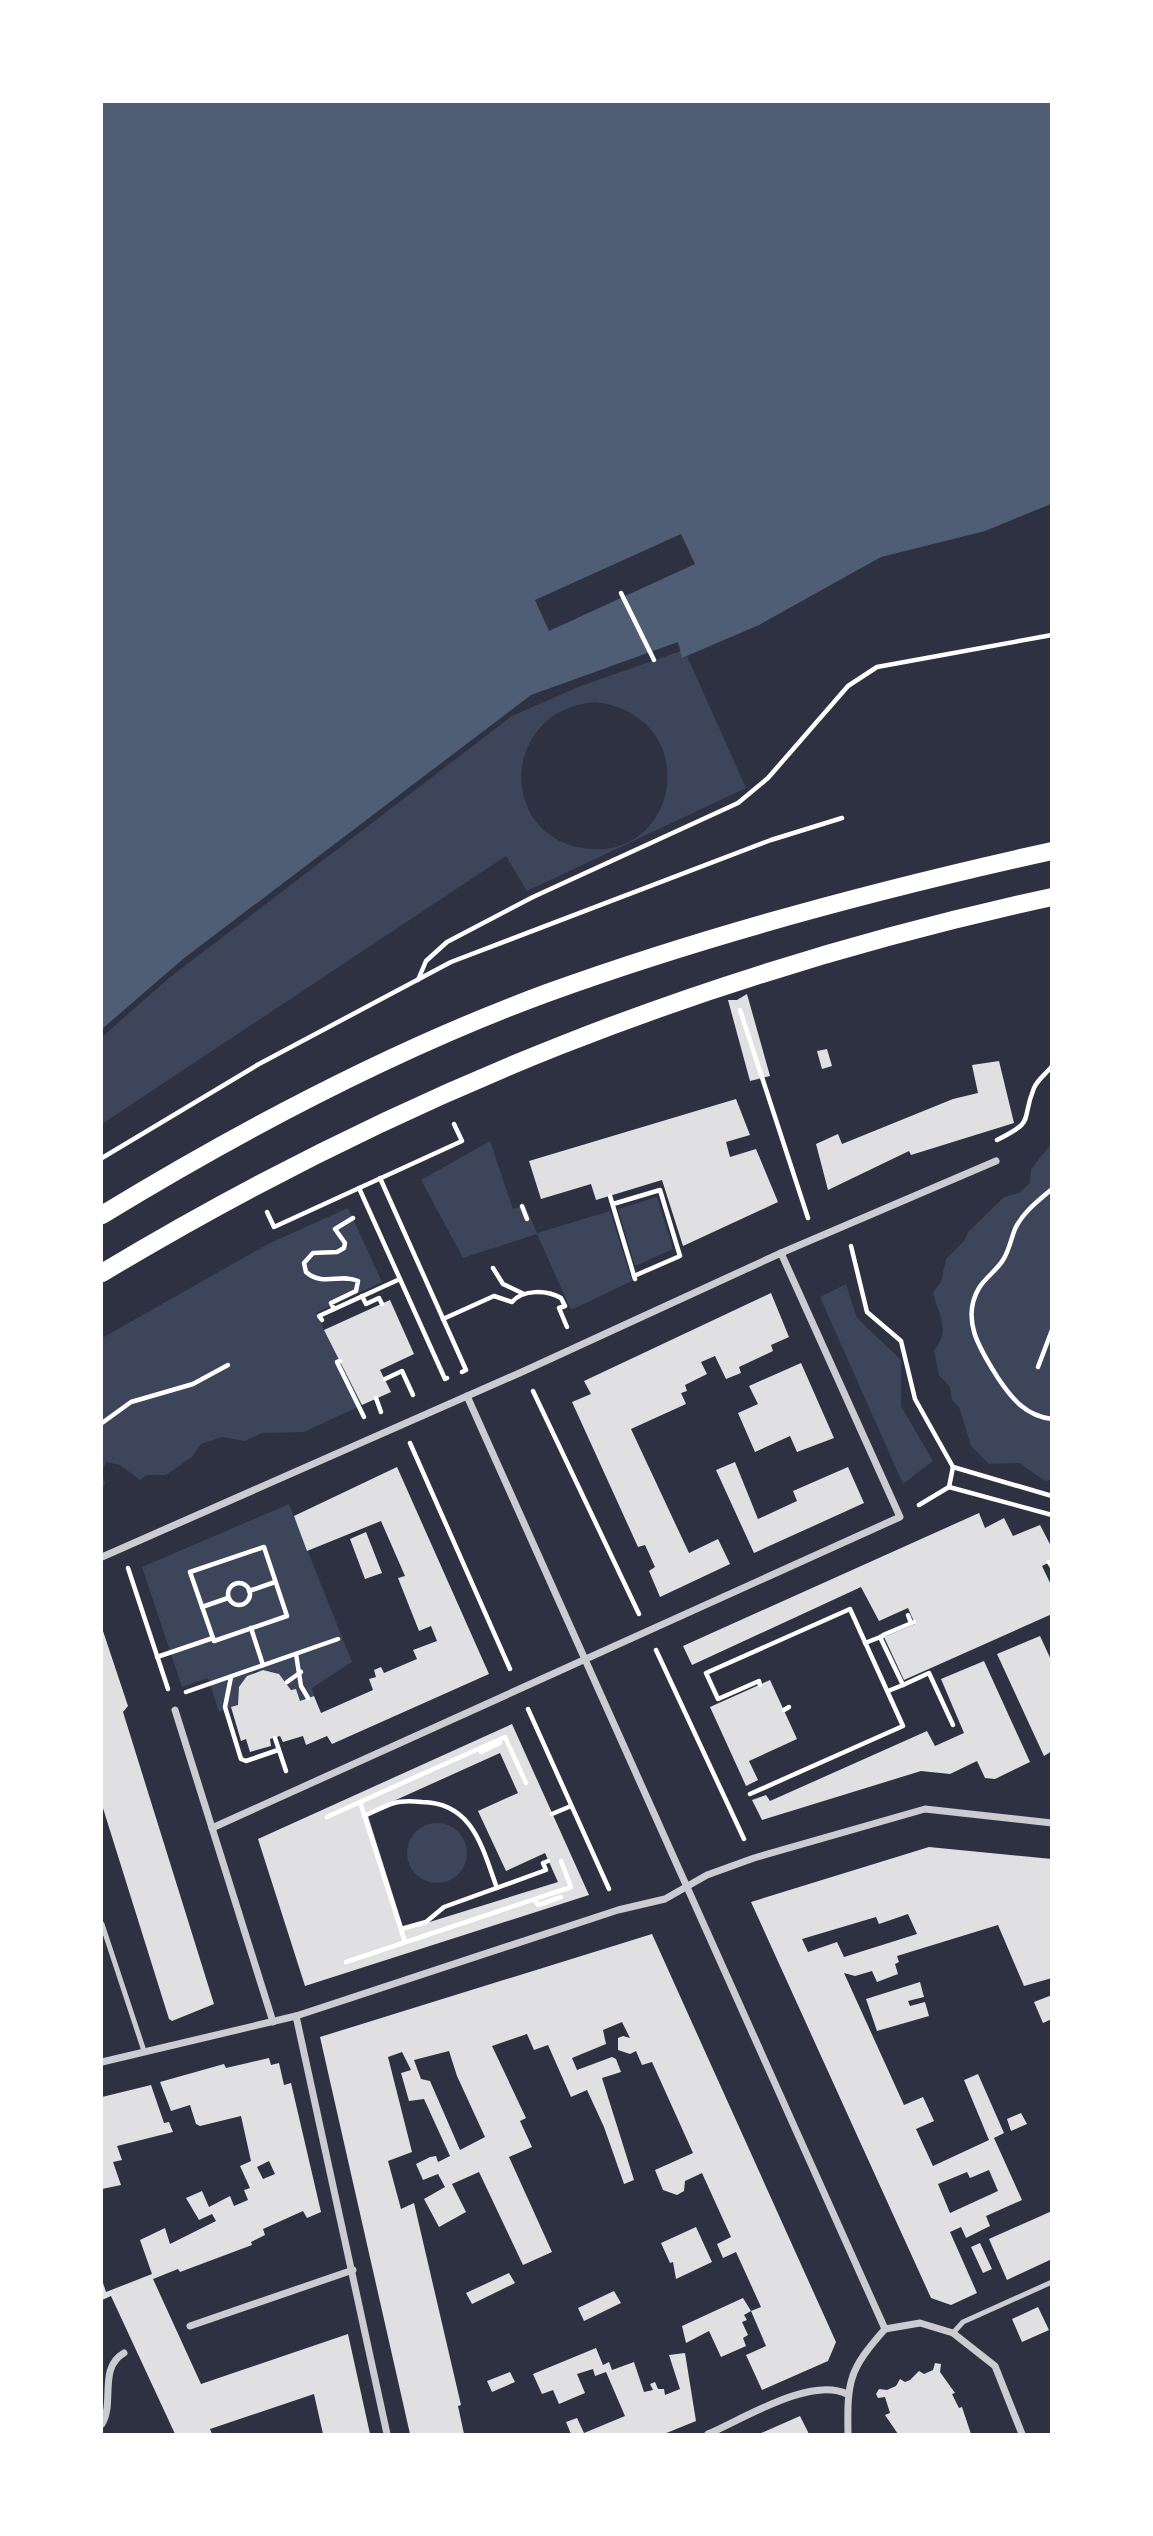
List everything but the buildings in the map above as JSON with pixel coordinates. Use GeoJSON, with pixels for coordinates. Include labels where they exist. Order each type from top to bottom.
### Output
{"type":"FeatureCollection","features":[{"type":"Feature","properties":{"kind":"main road"},"geometry":{"type":"LineString","coordinates":[[102,1215],[314,1097],[452,1033],[544,995],[664,953],[824,904],[1052,851]]}},
{"type":"Feature","properties":{"kind":"main road"},"geometry":{"type":"LineString","coordinates":[[102,1273],[173,1231],[349,1136],[441,1093],[561,1043],[682,998],[828,952],[962,916],[1052,897]]}},
{"type":"Feature","properties":{"kind":"street"},"geometry":{"type":"LineString","coordinates":[[102,1557],[524,1371],[781,1253],[996,1161]]}},
{"type":"Feature","properties":{"kind":"street"},"geometry":{"type":"LineString","coordinates":[[212,1828],[900,1517],[781,1253]]}},
{"type":"Feature","properties":{"kind":"street"},"geometry":{"type":"LineString","coordinates":[[467,1396],[885,2329]]}},
{"type":"Feature","properties":{"kind":"street"},"geometry":{"type":"LineString","coordinates":[[176,1710],[273,2022]]}},
{"type":"Feature","properties":{"kind":"street"},"geometry":{"type":"LineString","coordinates":[[102,2062],[296,2016],[618,1910],[665,1899],[706,1875],[754,1857],[925,1809],[1052,1823]]}},
{"type":"Feature","properties":{"kind":"street"},"geometry":{"type":"LineString","coordinates":[[296,2016],[387,2434]]}},
{"type":"Feature","properties":{"kind":"street"},"geometry":{"type":"LineString","coordinates":[[190,2326],[353,2270]]}},
{"type":"Feature","properties":{"kind":"street"},"geometry":{"type":"LineString","coordinates":[[848,2434],[847,2394],[858,2360],[885,2329],[920,2323],[953,2333],[995,2366],[1022,2434]]}},
{"type":"Feature","properties":{"kind":"street"},"geometry":{"type":"LineString","coordinates":[[102,2424],[109,2407],[108,2378],[112,2364],[124,2353]]}},
{"type":"Feature","properties":{"kind":"street"},"geometry":{"type":"LineString","coordinates":[[708,2434],[808,2390],[838,2389],[847,2394]]}},
{"type":"Feature","properties":{"kind":"lane"},"geometry":{"type":"LineString","coordinates":[[102,1924],[144,2050]]}},
{"type":"Feature","properties":{"kind":"lane"},"geometry":{"type":"LineString","coordinates":[[953,2333],[963,2322],[1052,2282]]}},
{"type":"Feature","properties":{"kind":"path"},"geometry":{"type":"LineString","coordinates":[[621,593],[654,660]]}},
{"type":"Feature","properties":{"kind":"path"},"geometry":{"type":"LineString","coordinates":[[418,980],[426,961],[447,942],[533,897],[738,803],[768,778],[848,686],[877,667],[1052,635]]}},
{"type":"Feature","properties":{"kind":"path"},"geometry":{"type":"LineString","coordinates":[[102,1158],[259,1065],[451,962],[771,840],[842,818]]}},
{"type":"Feature","properties":{"kind":"path"},"geometry":{"type":"LineString","coordinates":[[737,1000],[800,1200],[817,1238]]}},
{"type":"Feature","properties":{"kind":"path"},"geometry":{"type":"LineString","coordinates":[[1017,1130],[1027,1120],[1036,1084],[1052,1066]]}},
{"type":"Feature","properties":{"kind":"path"},"geometry":{"type":"LineString","coordinates":[[267,1212],[274,1227],[462,1141],[454,1124]]}},
{"type":"Feature","properties":{"kind":"path"},"geometry":{"type":"LineString","coordinates":[[380,1178],[466,1370]]}},
{"type":"Feature","properties":{"kind":"path"},"geometry":{"type":"LineString","coordinates":[[359,1188],[445,1380],[478,1364]]}},
{"type":"Feature","properties":{"kind":"path"},"geometry":{"type":"LineString","coordinates":[[1052,1189],[1031,1206],[1016,1227],[1004,1259],[979,1287],[972,1303],[970,1319],[982,1353],[1006,1390],[1024,1410],[1052,1419]]}},
{"type":"Feature","properties":{"kind":"path"},"geometry":{"type":"LineString","coordinates":[[610,1196],[635,1278],[680,1256],[660,1190],[613,1204]]}},
{"type":"Feature","properties":{"kind":"path"},"geometry":{"type":"LineString","coordinates":[[522,1206],[527,1219]]}},
{"type":"Feature","properties":{"kind":"path"},"geometry":{"type":"LineString","coordinates":[[334,1308],[331,1303],[356,1291],[360,1285],[358,1281],[352,1278],[319,1280],[306,1272],[304,1263],[313,1253],[344,1248],[345,1243],[335,1229],[353,1218]]}},
{"type":"Feature","properties":{"kind":"path"},"geometry":{"type":"LineString","coordinates":[[846,1225],[867,1312],[901,1341],[915,1399],[953,1467],[949,1487]]}},
{"type":"Feature","properties":{"kind":"path"},"geometry":{"type":"LineString","coordinates":[[493,1268],[503,1284],[525,1294],[547,1293],[561,1298],[565,1306],[559,1308],[567,1327],[554,1332]]}},
{"type":"Feature","properties":{"kind":"path"},"geometry":{"type":"LineString","coordinates":[[322,1320],[319,1315],[400,1279]]}},
{"type":"Feature","properties":{"kind":"path"},"geometry":{"type":"LineString","coordinates":[[443,1319],[494,1296],[512,1302],[525,1294]]}},
{"type":"Feature","properties":{"kind":"path"},"geometry":{"type":"LineString","coordinates":[[362,1296],[366,1304],[379,1298],[382,1304]]}},
{"type":"Feature","properties":{"kind":"path"},"geometry":{"type":"LineString","coordinates":[[1038,1367],[1052,1330]]}},
{"type":"Feature","properties":{"kind":"path"},"geometry":{"type":"LineString","coordinates":[[340,1361],[337,1362],[364,1417]]}},
{"type":"Feature","properties":{"kind":"path"},"geometry":{"type":"LineString","coordinates":[[102,1423],[131,1402],[193,1384],[228,1366]]}},
{"type":"Feature","properties":{"kind":"path"},"geometry":{"type":"LineString","coordinates":[[385,1379],[402,1371],[413,1395]]}},
{"type":"Feature","properties":{"kind":"path"},"geometry":{"type":"LineString","coordinates":[[524,1371],[754,1857]]}},
{"type":"Feature","properties":{"kind":"path"},"geometry":{"type":"LineString","coordinates":[[376,1398],[378,1405]]}},
{"type":"Feature","properties":{"kind":"path"},"geometry":{"type":"LineString","coordinates":[[402,1423],[618,1910]]}},
{"type":"Feature","properties":{"kind":"path"},"geometry":{"type":"LineString","coordinates":[[953,1467],[1052,1496]]}},
{"type":"Feature","properties":{"kind":"path"},"geometry":{"type":"LineString","coordinates":[[900,1517],[949,1487],[1052,1515]]}},
{"type":"Feature","properties":{"kind":"path"},"geometry":{"type":"LineString","coordinates":[[264,1547],[275,1582],[287,1616],[214,1641],[190,1572],[264,1547]]}},
{"type":"Feature","properties":{"kind":"path"},"geometry":{"type":"LineString","coordinates":[[249,1591],[275,1582]]}},
{"type":"Feature","properties":{"kind":"path"},"geometry":{"type":"LineString","coordinates":[[133,1583],[169,1691]]}},
{"type":"Feature","properties":{"kind":"path"},"geometry":{"type":"LineString","coordinates":[[236,1583],[245,1585],[249,1591],[248,1598],[242,1604],[233,1603],[228,1598],[229,1589],[236,1583]]}},
{"type":"Feature","properties":{"kind":"path"},"geometry":{"type":"LineString","coordinates":[[202,1606],[228,1598]]}},
{"type":"Feature","properties":{"kind":"path"},"geometry":{"type":"LineString","coordinates":[[750,1794],[903,1726],[850,1609],[706,1673],[718,1699],[759,1681],[761,1685]]}},
{"type":"Feature","properties":{"kind":"path"},"geometry":{"type":"LineString","coordinates":[[865,1643],[912,1622],[908,1615]]}},
{"type":"Feature","properties":{"kind":"path"},"geometry":{"type":"LineString","coordinates":[[251,1628],[263,1665]]}},
{"type":"Feature","properties":{"kind":"path"},"geometry":{"type":"LineString","coordinates":[[883,1635],[880,1637],[903,1685]]}},
{"type":"Feature","properties":{"kind":"path"},"geometry":{"type":"LineString","coordinates":[[158,1657],[213,1638]]}},
{"type":"Feature","properties":{"kind":"path"},"geometry":{"type":"LineString","coordinates":[[184,1693],[338,1639]]}},
{"type":"Feature","properties":{"kind":"path"},"geometry":{"type":"LineString","coordinates":[[296,1654],[301,1672],[301,1686],[308,1698]]}},
{"type":"Feature","properties":{"kind":"path"},"geometry":{"type":"LineString","coordinates":[[287,1682],[301,1672]]}},
{"type":"Feature","properties":{"kind":"path"},"geometry":{"type":"LineString","coordinates":[[888,1691],[929,1673],[953,1725]]}},
{"type":"Feature","properties":{"kind":"path"},"geometry":{"type":"LineString","coordinates":[[232,1676],[225,1707],[241,1759],[246,1760],[278,1750]]}},
{"type":"Feature","properties":{"kind":"path"},"geometry":{"type":"LineString","coordinates":[[327,1817],[505,1737],[526,1783]]}},
{"type":"Feature","properties":{"kind":"path"},"geometry":{"type":"LineString","coordinates":[[275,1738],[293,1792]]}},
{"type":"Feature","properties":{"kind":"path"},"geometry":{"type":"LineString","coordinates":[[479,1749],[481,1752],[500,1743]]}},
{"type":"Feature","properties":{"kind":"path"},"geometry":{"type":"LineString","coordinates":[[360,1802],[405,1942]]}},
{"type":"Feature","properties":{"kind":"path"},"geometry":{"type":"LineString","coordinates":[[364,1816],[400,1802],[429,1802],[451,1807],[470,1822],[497,1888]]}},
{"type":"Feature","properties":{"kind":"path"},"geometry":{"type":"LineString","coordinates":[[552,1814],[570,1806]]}},
{"type":"Feature","properties":{"kind":"path"},"geometry":{"type":"LineString","coordinates":[[401,1929],[426,1922],[444,1906],[546,1870],[543,1863],[548,1861]]}},
{"type":"Feature","properties":{"kind":"path"},"geometry":{"type":"LineString","coordinates":[[346,1962],[571,1887],[561,1861]]}},
{"type":"Feature","properties":{"kind":"path"},"geometry":{"type":"LineString","coordinates":[[535,1900],[538,1905],[561,1897]]}},
{"type":"Feature","properties":{"kind":"shaded area"},"geometry":{"type":"Polygon","coordinates":[[[102,102],[1051,102],[1051,504],[985,531],[881,557],[759,625],[682,658],[678,642],[531,695],[183,959],[102,1029],[102,102]]]}},
{"type":"Feature","properties":{"kind":"shaded area"},"geometry":{"type":"Polygon","coordinates":[[[681,651],[683,658],[687,656],[746,788],[527,891],[506,856],[102,1124],[102,1037],[169,978],[512,716],[578,687],[681,651]],[[595,702],[563,710],[540,727],[526,750],[521,776],[525,802],[538,825],[560,841],[591,849],[622,845],[645,830],[660,809],[667,783],[665,756],[652,731],[629,712],[595,702]]]}},
{"type":"Feature","properties":{"kind":"shaded area"},"geometry":{"type":"Polygon","coordinates":[[[490,1141],[513,1209],[525,1205],[537,1233],[610,1211],[632,1281],[571,1310],[537,1234],[463,1258],[421,1180],[490,1141]]]}},
{"type":"Feature","properties":{"kind":"shaded area"},"geometry":{"type":"Polygon","coordinates":[[[1051,1144],[1051,1480],[1045,1481],[1019,1463],[989,1464],[971,1446],[959,1407],[952,1400],[950,1387],[939,1375],[934,1350],[943,1328],[933,1292],[941,1282],[946,1259],[964,1241],[968,1232],[1004,1197],[1019,1193],[1030,1183],[1031,1169],[1051,1144]]]}},
{"type":"Feature","properties":{"kind":"shaded area"},"geometry":{"type":"Polygon","coordinates":[[[657,1197],[673,1249],[635,1266],[618,1209],[657,1197]]]}},
{"type":"Feature","properties":{"kind":"shaded area"},"geometry":{"type":"Polygon","coordinates":[[[348,1208],[382,1282],[316,1313],[362,1405],[304,1432],[262,1433],[245,1441],[222,1437],[201,1444],[192,1457],[166,1475],[147,1475],[140,1480],[120,1465],[106,1462],[102,1472],[102,1338],[268,1244],[348,1208]]]}},
{"type":"Feature","properties":{"kind":"shaded area"},"geometry":{"type":"Polygon","coordinates":[[[846,1284],[857,1318],[901,1360],[901,1406],[933,1461],[903,1484],[820,1297],[846,1284]]]}},
{"type":"Feature","properties":{"kind":"shaded area"},"geometry":{"type":"Polygon","coordinates":[[[289,1504],[352,1662],[312,1688],[314,1696],[300,1701],[296,1689],[291,1690],[281,1676],[267,1670],[255,1671],[239,1687],[238,1705],[219,1712],[208,1678],[182,1687],[142,1567],[289,1504]]]}},
{"type":"Feature","properties":{"kind":"shaded area"},"geometry":{"type":"Polygon","coordinates":[[[437,1823],[454,1828],[462,1836],[467,1853],[462,1870],[454,1878],[437,1883],[420,1878],[412,1870],[407,1853],[412,1836],[420,1828],[437,1823]]]}},
{"type":"Feature","properties":{"kind":"pier"},"geometry":{"type":"Polygon","coordinates":[[[681,534],[695,564],[549,631],[535,600],[681,534]]]}}]}
